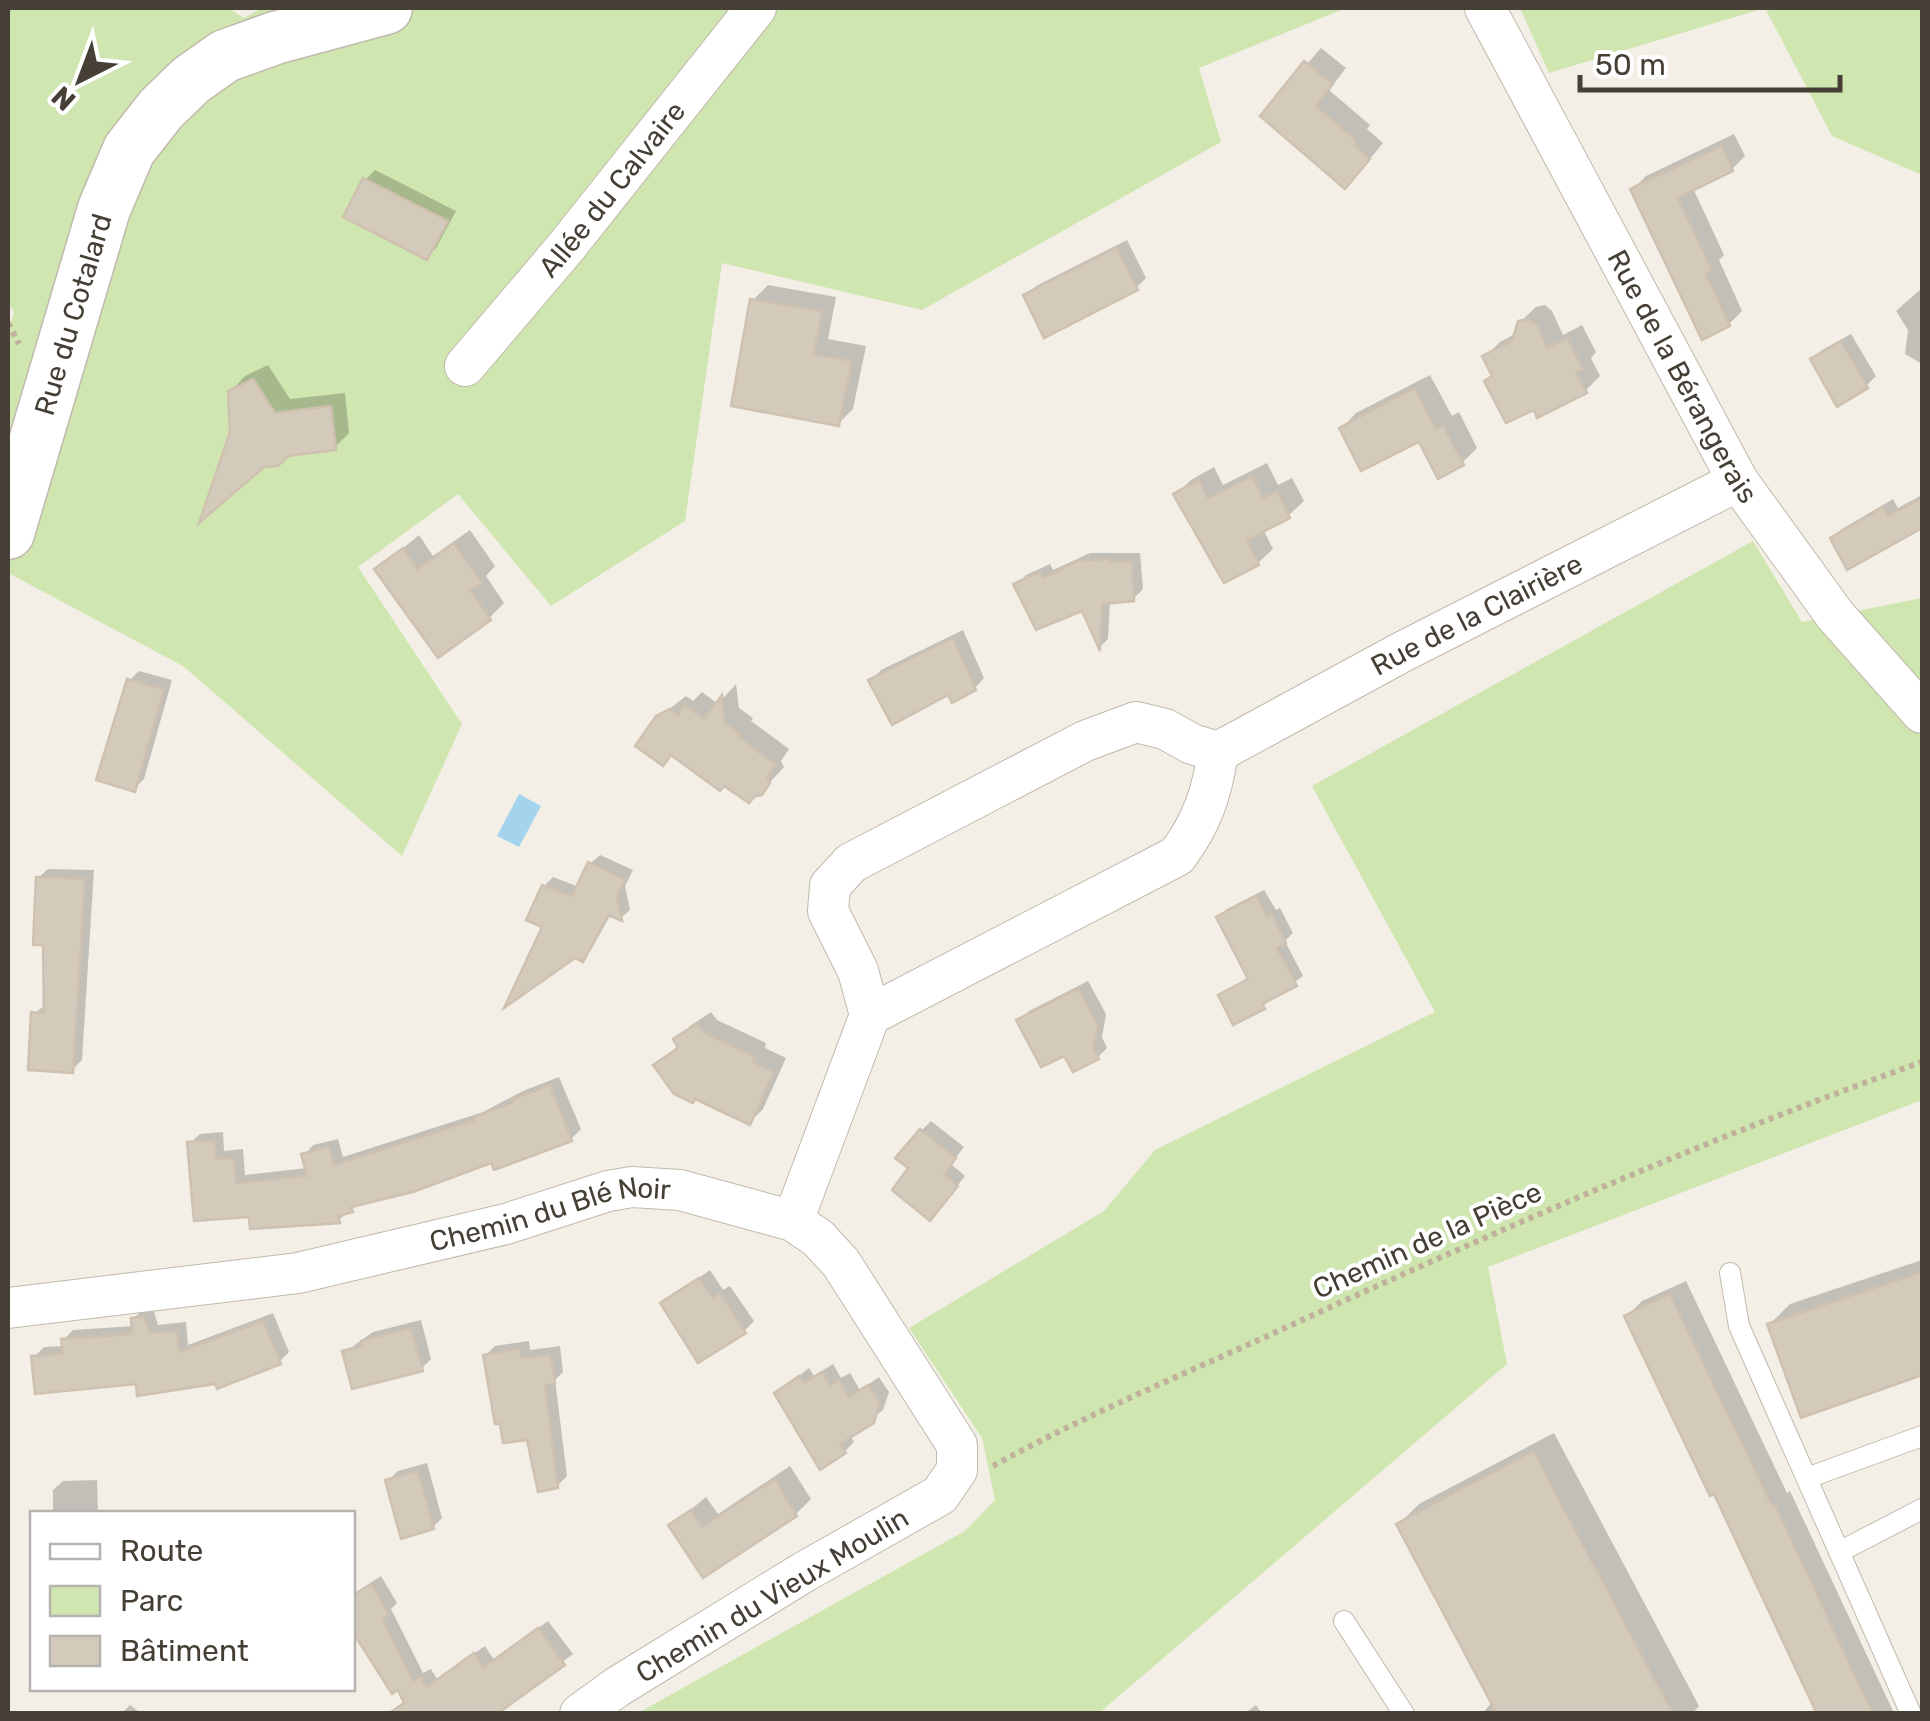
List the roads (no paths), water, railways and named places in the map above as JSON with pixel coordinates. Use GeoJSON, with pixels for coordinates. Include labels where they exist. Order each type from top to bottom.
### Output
{"type":"FeatureCollection","features":[{"type":"Feature","properties":{"kind":"street","name":"Rue du Cotalard"},"geometry":{"type":"LineString","coordinates":[[8,533],[104,209],[128,150],[161,110],[225,56],[386,8]]}},
{"type":"Feature","properties":{"kind":"street","name":"Allée du Calvaire"},"geometry":{"type":"LineString","coordinates":[[466,366],[756,8]]}},
{"type":"Feature","properties":{"kind":"street","name":"Rue de la Bérangerais"},"geometry":{"type":"LineString","coordinates":[[1485,8],[1738,481],[1835,615],[1922,713]]}},
{"type":"Feature","properties":{"kind":"street","name":"Rue de la Clairière"},"geometry":{"type":"LineString","coordinates":[[1218,752],[1402,652],[1738,481]]}},
{"type":"Feature","properties":{"kind":"street"},"geometry":{"type":"LineString","coordinates":[[793,1221],[870,1016],[858,972],[828,911],[830,886],[852,862],[1085,740],[1136,722],[1165,729],[1192,744],[1218,752],[1212,791],[1198,828],[1178,856],[870,1016]]}},
{"type":"Feature","properties":{"kind":"street","name":"Chemin du Blé Noir"},"geometry":{"type":"LineString","coordinates":[[8,1308],[298,1273],[506,1224],[608,1191],[632,1187],[680,1190],[793,1221],[818,1238],[841,1263],[957,1445],[957,1470]]}},
{"type":"Feature","properties":{"kind":"street","name":"Chemin du Vieux Moulin"},"geometry":{"type":"LineString","coordinates":[[580,1714],[804,1572],[940,1496],[957,1470]]}},
{"type":"Feature","properties":{"kind":"lane"},"geometry":{"type":"LineString","coordinates":[[1730,1273],[1739,1326],[1911,1714]]}},
{"type":"Feature","properties":{"kind":"lane"},"geometry":{"type":"LineString","coordinates":[[1806,1478],[1922,1436]]}},
{"type":"Feature","properties":{"kind":"lane"},"geometry":{"type":"LineString","coordinates":[[1839,1552],[1922,1508]]}},
{"type":"Feature","properties":{"kind":"lane"},"geometry":{"type":"LineString","coordinates":[[1344,1621],[1404,1714]]}},
{"type":"Feature","properties":{"kind":"water"},"geometry":{"type":"Polygon","coordinates":[[[519,794],[541,806],[519,847],[497,836],[519,794]]]}}]}
